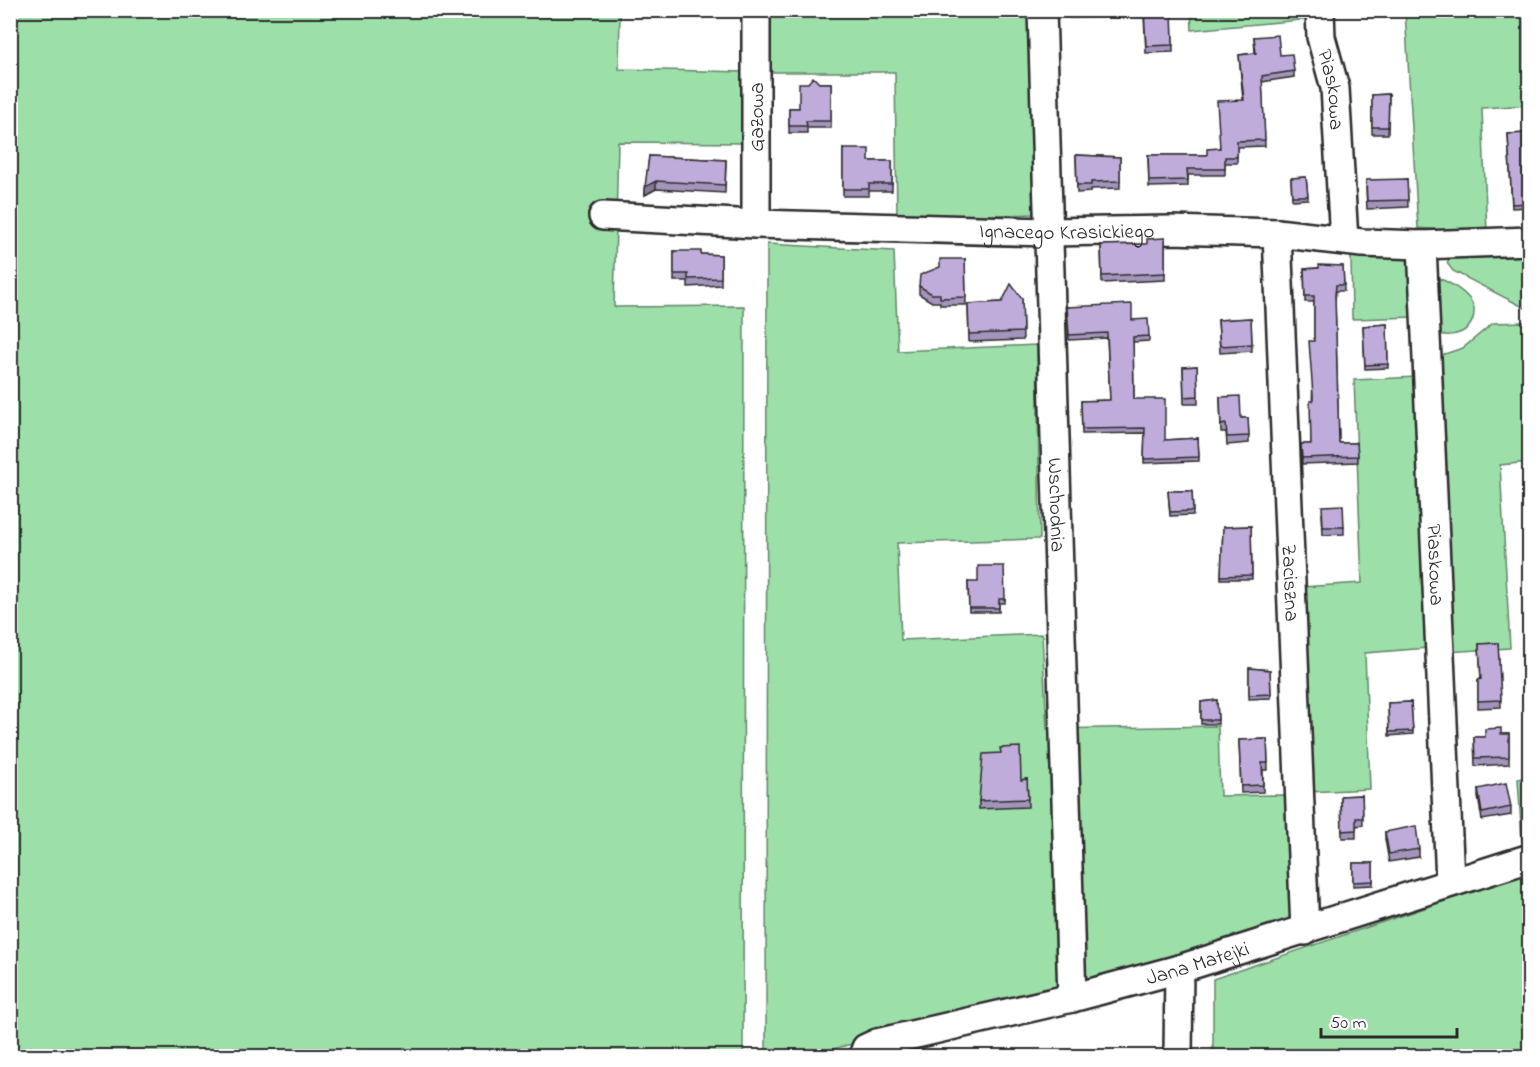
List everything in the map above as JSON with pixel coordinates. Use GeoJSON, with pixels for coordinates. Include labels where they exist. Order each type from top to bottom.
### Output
{"type":"FeatureCollection","features":[{"type":"Feature","properties":{"kind":"street","name":"Gazowa"},"geometry":{"type":"LineString","coordinates":[[756,10],[756,224]]}},
{"type":"Feature","properties":{"kind":"street","name":"Wschodnia"},"geometry":{"type":"LineString","coordinates":[[1042,10],[1072,998]]}},
{"type":"Feature","properties":{"kind":"street","name":"Piaskowa"},"geometry":{"type":"LineString","coordinates":[[1320,10],[1321,37],[1335,88],[1344,240]]}},
{"type":"Feature","properties":{"kind":"street","name":"Ignacego Krasickiego"},"geometry":{"type":"LineString","coordinates":[[603,216],[756,224],[1048,232],[1181,230],[1277,233],[1422,245],[1530,241]]}},
{"type":"Feature","properties":{"kind":"street","name":"Zaciszna"},"geometry":{"type":"LineString","coordinates":[[1277,233],[1305,931]]}},
{"type":"Feature","properties":{"kind":"street","name":"Piaskowa"},"geometry":{"type":"LineString","coordinates":[[1422,245],[1450,882]]}},
{"type":"Feature","properties":{"kind":"street","name":"Jana Matejki"},"geometry":{"type":"LineString","coordinates":[[863,1055],[866,1048],[877,1043],[1072,998],[1179,969],[1530,858]]}},
{"type":"Feature","properties":{"kind":"street"},"geometry":{"type":"LineString","coordinates":[[1178,1056],[1179,969]]}},
{"type":"Feature","properties":{"kind":"green space"},"geometry":{"type":"Polygon","coordinates":[[[10,11],[620,11],[619,69],[745,72],[744,143],[618,142],[614,307],[744,306],[743,1056],[11,1056],[10,11]]]}},
{"type":"Feature","properties":{"kind":"green space"},"geometry":{"type":"Polygon","coordinates":[[[767,11],[1031,11],[1034,214],[897,219],[895,72],[766,72],[767,11]]]}},
{"type":"Feature","properties":{"kind":"green space"},"geometry":{"type":"Polygon","coordinates":[[[1191,11],[1311,11],[1311,19],[1192,30],[1191,11]]]}},
{"type":"Feature","properties":{"kind":"green space"},"geometry":{"type":"Polygon","coordinates":[[[1405,11],[1529,11],[1529,105],[1482,108],[1487,234],[1418,228],[1405,11]]]}},
{"type":"Feature","properties":{"kind":"green space"},"geometry":{"type":"Polygon","coordinates":[[[767,244],[894,251],[898,351],[1037,345],[1040,539],[897,543],[901,640],[1042,634],[1047,729],[1218,726],[1220,796],[1286,795],[1292,918],[1176,955],[808,1056],[766,1056],[767,244]]]}},
{"type":"Feature","properties":{"kind":"green space"},"geometry":{"type":"Polygon","coordinates":[[[1529,249],[1529,310],[1453,271],[1447,263],[1453,252],[1529,249]]]}},
{"type":"Feature","properties":{"kind":"green space"},"geometry":{"type":"Polygon","coordinates":[[[1351,255],[1413,259],[1416,317],[1352,319],[1351,255]]]}},
{"type":"Feature","properties":{"kind":"green space"},"geometry":{"type":"Polygon","coordinates":[[[1431,276],[1457,288],[1472,303],[1473,317],[1467,329],[1448,335],[1434,333],[1431,276]]]}},
{"type":"Feature","properties":{"kind":"green space"},"geometry":{"type":"Polygon","coordinates":[[[1526,322],[1529,324],[1529,462],[1500,465],[1510,648],[1446,652],[1435,357],[1463,348],[1493,323],[1526,322]]]}},
{"type":"Feature","properties":{"kind":"green space"},"geometry":{"type":"Polygon","coordinates":[[[1417,377],[1428,648],[1365,653],[1370,789],[1308,792],[1302,587],[1362,583],[1354,380],[1417,377]]]}},
{"type":"Feature","properties":{"kind":"green space"},"geometry":{"type":"Polygon","coordinates":[[[1529,776],[1529,838],[1522,841],[1518,779],[1529,776]]]}},
{"type":"Feature","properties":{"kind":"green space"},"geometry":{"type":"Polygon","coordinates":[[[1529,873],[1529,1056],[1213,1056],[1213,979],[1529,873]]]}},
{"type":"Feature","properties":{"kind":"building"},"geometry":{"type":"Polygon","coordinates":[[[1144,10],[1172,10],[1173,45],[1146,46],[1144,10]]]}},
{"type":"Feature","properties":{"kind":"building"},"geometry":{"type":"Polygon","coordinates":[[[1278,35],[1280,55],[1292,54],[1294,71],[1262,76],[1265,140],[1237,141],[1237,157],[1225,157],[1225,169],[1187,169],[1188,180],[1149,181],[1148,155],[1207,155],[1207,149],[1220,148],[1217,101],[1244,100],[1239,55],[1256,53],[1254,37],[1278,35]]]}},
{"type":"Feature","properties":{"kind":"building"},"geometry":{"type":"Polygon","coordinates":[[[813,77],[819,83],[831,83],[831,121],[806,121],[807,126],[789,126],[789,108],[799,108],[799,83],[808,83],[813,77]]]}},
{"type":"Feature","properties":{"kind":"building"},"geometry":{"type":"Polygon","coordinates":[[[1389,94],[1388,127],[1372,127],[1372,95],[1389,94]]]}},
{"type":"Feature","properties":{"kind":"building"},"geometry":{"type":"Polygon","coordinates":[[[1530,133],[1530,203],[1512,204],[1508,134],[1530,133]]]}},
{"type":"Feature","properties":{"kind":"building"},"geometry":{"type":"Polygon","coordinates":[[[843,149],[869,149],[869,161],[892,161],[892,184],[869,184],[869,189],[843,189],[843,149]]]}},
{"type":"Feature","properties":{"kind":"building"},"geometry":{"type":"Polygon","coordinates":[[[1076,155],[1120,157],[1120,181],[1077,185],[1076,155]]]}},
{"type":"Feature","properties":{"kind":"building"},"geometry":{"type":"Polygon","coordinates":[[[649,156],[726,160],[725,185],[656,181],[645,187],[649,156]]]}},
{"type":"Feature","properties":{"kind":"building"},"geometry":{"type":"Polygon","coordinates":[[[1306,177],[1308,196],[1292,196],[1291,178],[1306,177]]]}},
{"type":"Feature","properties":{"kind":"building"},"geometry":{"type":"Polygon","coordinates":[[[1407,179],[1408,200],[1367,201],[1366,180],[1407,179]]]}},
{"type":"Feature","properties":{"kind":"building"},"geometry":{"type":"Polygon","coordinates":[[[1165,238],[1165,273],[1102,276],[1101,245],[1147,244],[1147,239],[1165,238]]]}},
{"type":"Feature","properties":{"kind":"building"},"geometry":{"type":"Polygon","coordinates":[[[674,251],[701,251],[701,254],[721,255],[721,278],[688,279],[688,274],[674,274],[674,251]]]}},
{"type":"Feature","properties":{"kind":"building"},"geometry":{"type":"Polygon","coordinates":[[[940,259],[965,259],[966,297],[940,298],[940,294],[932,294],[919,286],[920,275],[940,267],[940,259]]]}},
{"type":"Feature","properties":{"kind":"building"},"geometry":{"type":"Polygon","coordinates":[[[1319,265],[1343,266],[1344,285],[1336,285],[1335,295],[1339,443],[1357,443],[1358,456],[1302,458],[1301,444],[1311,444],[1310,401],[1313,401],[1313,395],[1309,341],[1314,341],[1314,296],[1305,296],[1304,269],[1319,268],[1319,265]]]}},
{"type":"Feature","properties":{"kind":"building"},"geometry":{"type":"Polygon","coordinates":[[[1011,284],[1022,299],[1023,332],[969,334],[968,304],[1002,302],[1011,284]]]}},
{"type":"Feature","properties":{"kind":"building"},"geometry":{"type":"Polygon","coordinates":[[[1132,304],[1132,320],[1148,319],[1149,336],[1133,337],[1134,399],[1165,399],[1165,440],[1198,438],[1199,457],[1144,459],[1145,428],[1082,429],[1081,401],[1110,400],[1107,333],[1069,335],[1067,307],[1132,304]]]}},
{"type":"Feature","properties":{"kind":"building"},"geometry":{"type":"Polygon","coordinates":[[[1251,318],[1252,344],[1220,346],[1218,320],[1251,318]]]}},
{"type":"Feature","properties":{"kind":"building"},"geometry":{"type":"Polygon","coordinates":[[[1387,324],[1388,364],[1365,365],[1363,326],[1387,324]]]}},
{"type":"Feature","properties":{"kind":"building"},"geometry":{"type":"Polygon","coordinates":[[[1197,366],[1198,396],[1184,397],[1183,367],[1197,366]]]}},
{"type":"Feature","properties":{"kind":"building"},"geometry":{"type":"Polygon","coordinates":[[[1240,396],[1241,418],[1248,418],[1249,436],[1227,437],[1226,424],[1221,425],[1220,397],[1240,396]]]}},
{"type":"Feature","properties":{"kind":"building"},"geometry":{"type":"Polygon","coordinates":[[[1168,491],[1192,491],[1193,511],[1170,512],[1168,491]]]}},
{"type":"Feature","properties":{"kind":"building"},"geometry":{"type":"Polygon","coordinates":[[[1343,505],[1344,527],[1323,527],[1322,506],[1343,505]]]}},
{"type":"Feature","properties":{"kind":"building"},"geometry":{"type":"Polygon","coordinates":[[[1251,526],[1252,575],[1221,576],[1223,527],[1251,526]]]}},
{"type":"Feature","properties":{"kind":"building"},"geometry":{"type":"Polygon","coordinates":[[[978,566],[1004,566],[1005,599],[999,599],[999,608],[969,608],[968,582],[978,582],[978,566]]]}},
{"type":"Feature","properties":{"kind":"building"},"geometry":{"type":"Polygon","coordinates":[[[1498,643],[1501,700],[1478,701],[1478,680],[1481,679],[1479,644],[1498,643]]]}},
{"type":"Feature","properties":{"kind":"building"},"geometry":{"type":"Polygon","coordinates":[[[1249,668],[1270,670],[1271,694],[1249,695],[1249,668]]]}},
{"type":"Feature","properties":{"kind":"building"},"geometry":{"type":"Polygon","coordinates":[[[1217,700],[1218,720],[1201,720],[1201,702],[1217,700]]]}},
{"type":"Feature","properties":{"kind":"building"},"geometry":{"type":"Polygon","coordinates":[[[1411,702],[1413,731],[1389,732],[1388,703],[1411,702]]]}},
{"type":"Feature","properties":{"kind":"building"},"geometry":{"type":"Polygon","coordinates":[[[1501,728],[1501,734],[1509,734],[1509,757],[1475,758],[1474,737],[1485,737],[1485,729],[1501,728]]]}},
{"type":"Feature","properties":{"kind":"building"},"geometry":{"type":"Polygon","coordinates":[[[1267,739],[1268,763],[1262,763],[1263,785],[1241,786],[1239,740],[1267,739]]]}},
{"type":"Feature","properties":{"kind":"building"},"geometry":{"type":"Polygon","coordinates":[[[1020,747],[1021,780],[1027,779],[1028,799],[979,801],[983,754],[1001,753],[1000,748],[1020,747]]]}},
{"type":"Feature","properties":{"kind":"building"},"geometry":{"type":"Polygon","coordinates":[[[1506,783],[1511,807],[1482,813],[1478,789],[1506,783]]]}},
{"type":"Feature","properties":{"kind":"building"},"geometry":{"type":"Polygon","coordinates":[[[1362,795],[1363,818],[1356,818],[1356,830],[1342,831],[1341,796],[1362,795]]]}},
{"type":"Feature","properties":{"kind":"building"},"geometry":{"type":"Polygon","coordinates":[[[1416,826],[1419,849],[1389,854],[1385,832],[1416,826]]]}},
{"type":"Feature","properties":{"kind":"building"},"geometry":{"type":"Polygon","coordinates":[[[1353,863],[1373,863],[1373,881],[1353,882],[1353,863]]]}},
{"type":"Feature","properties":{"kind":"building"},"geometry":{"type":"Polygon","coordinates":[[[1001,1054],[1001,1056],[961,1055],[1001,1054]]]}}]}
